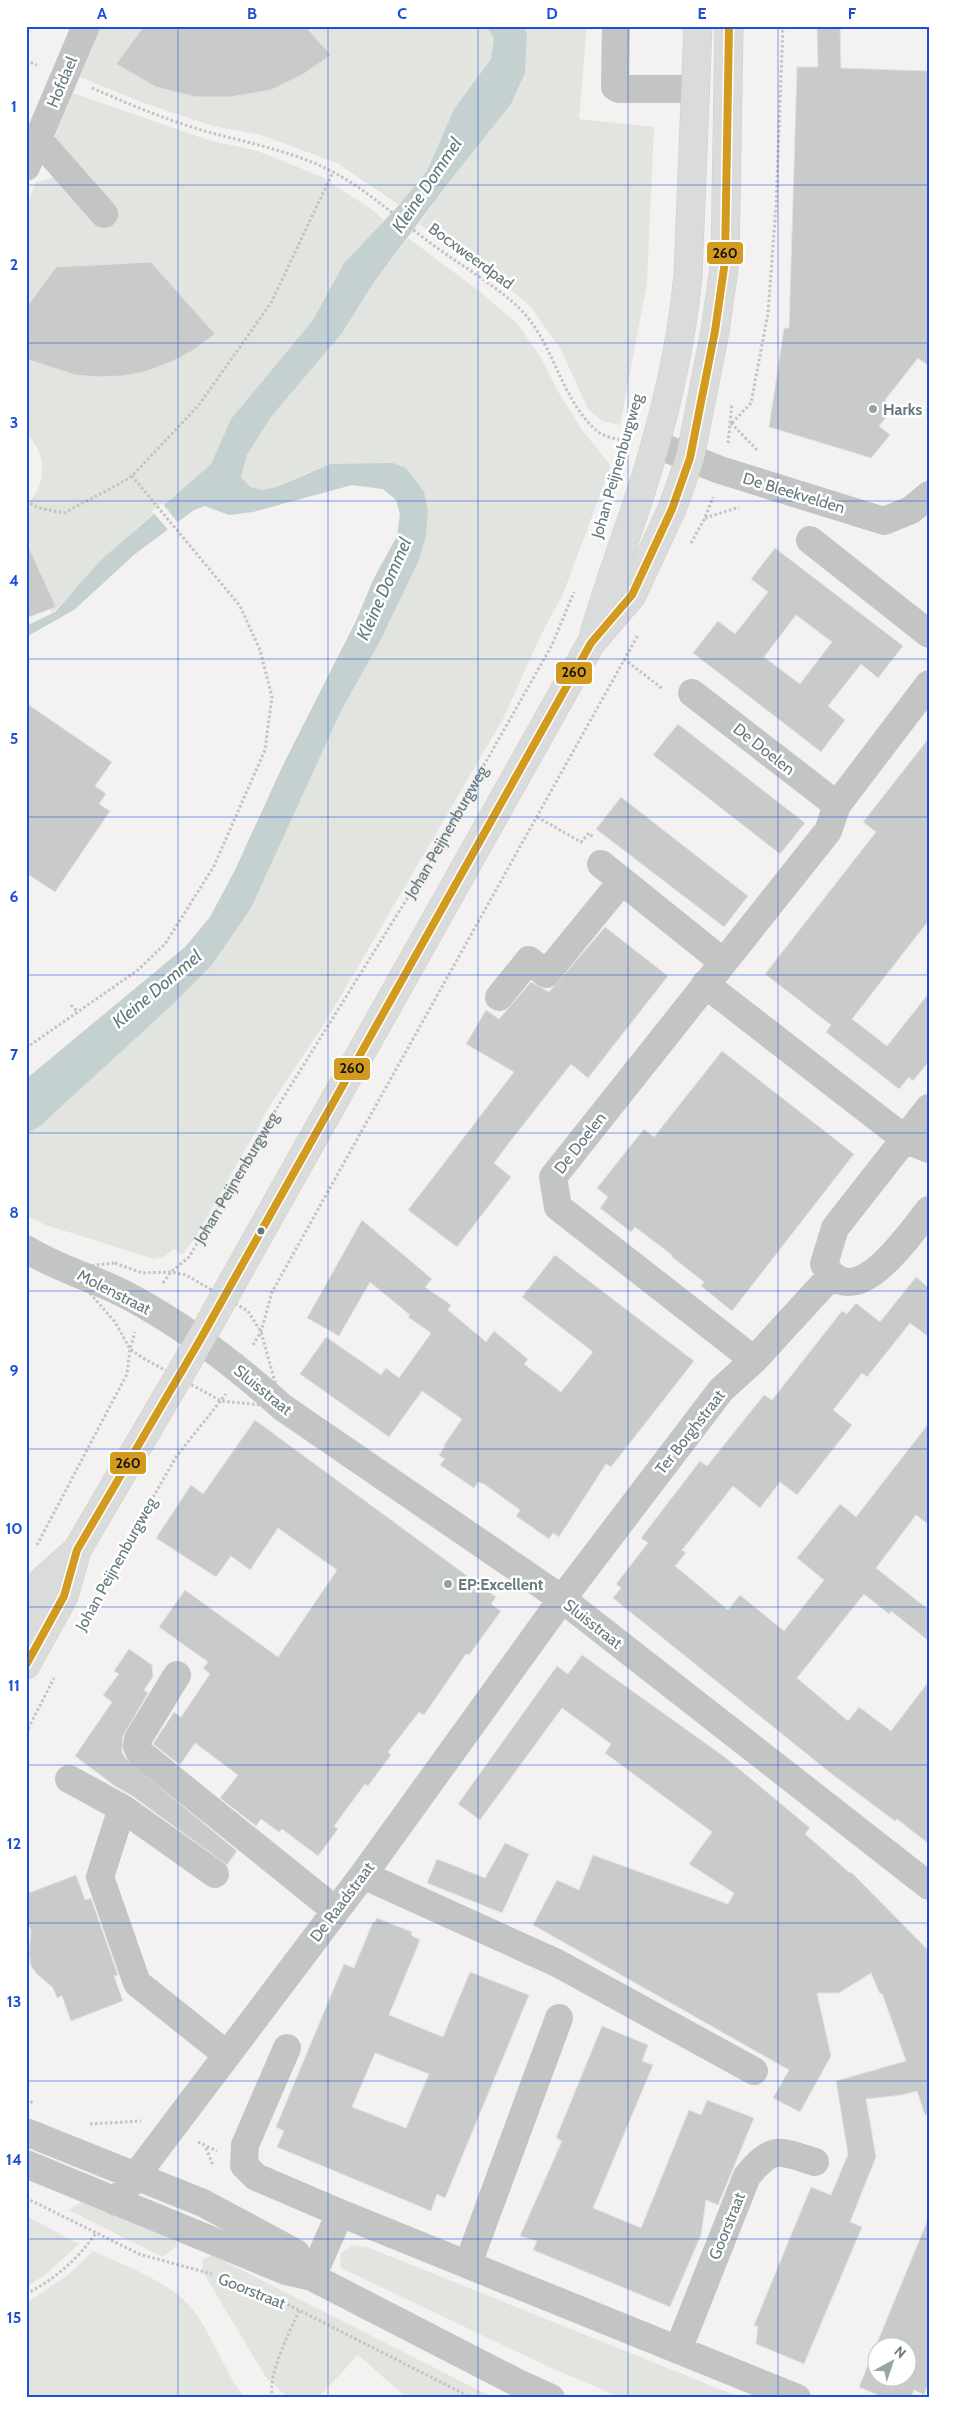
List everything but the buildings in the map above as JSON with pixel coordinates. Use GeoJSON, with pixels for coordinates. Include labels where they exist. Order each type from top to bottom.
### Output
{"type":"FeatureCollection","features":[{"type":"Feature","properties":{"kind":"main road","name":"Johan Peijnenburgweg"},"geometry":{"type":"LineString","coordinates":[[591,643],[608,583],[655,444],[684,314],[688,275],[698,26]]}},
{"type":"Feature","properties":{"kind":"main road","name":"Johan Peijnenburgweg"},"geometry":{"type":"LineString","coordinates":[[26,1665],[64,1596],[77,1550],[200,1340],[591,643],[632,595],[672,509],[690,458],[713,341],[725,261],[729,26]]}},
{"type":"Feature","properties":{"kind":"main road","name":"Johan Peijnenburgweg"},"geometry":{"type":"LineString","coordinates":[[26,1614],[40,1583],[77,1550]]}},
{"type":"Feature","properties":{"kind":"street","name":"Hofdael"},"geometry":{"type":"LineString","coordinates":[[26,167],[86,26]]}},
{"type":"Feature","properties":{"kind":"street"},"geometry":{"type":"LineString","coordinates":[[616,26],[615,87],[620,89],[696,89]]}},
{"type":"Feature","properties":{"kind":"street"},"geometry":{"type":"LineString","coordinates":[[38,139],[104,214]]}},
{"type":"Feature","properties":{"kind":"street","name":"De Bleekvelden"},"geometry":{"type":"LineString","coordinates":[[655,444],[720,470],[884,521],[911,510],[929,495]]}},
{"type":"Feature","properties":{"kind":"street"},"geometry":{"type":"LineString","coordinates":[[810,540],[929,634]]}},
{"type":"Feature","properties":{"kind":"street","name":"De Doelen"},"geometry":{"type":"LineString","coordinates":[[754,1360],[558,1207],[553,1177],[828,830],[836,805],[929,684]]}},
{"type":"Feature","properties":{"kind":"street","name":"De Doelen"},"geometry":{"type":"LineString","coordinates":[[692,693],[836,805]]}},
{"type":"Feature","properties":{"kind":"street"},"geometry":{"type":"LineString","coordinates":[[500,997],[529,960],[546,974],[611,872],[723,962]]}},
{"type":"Feature","properties":{"kind":"street"},"geometry":{"type":"LineString","coordinates":[[705,984],[917,1144]]}},
{"type":"Feature","properties":{"kind":"street"},"geometry":{"type":"LineString","coordinates":[[929,1108],[917,1144],[835,1228],[824,1264],[831,1276],[846,1282],[864,1279],[885,1264],[929,1210]]}},
{"type":"Feature","properties":{"kind":"street","name":"Molenstraat"},"geometry":{"type":"LineString","coordinates":[[26,1249],[130,1297],[200,1340]]}},
{"type":"Feature","properties":{"kind":"street","name":"Ter Borghstraat"},"geometry":{"type":"LineString","coordinates":[[562,1599],[721,1390],[754,1360],[831,1276]]}},
{"type":"Feature","properties":{"kind":"street","name":"Sluisstraat"},"geometry":{"type":"LineString","coordinates":[[200,1340],[282,1407],[562,1599],[929,1886]]}},
{"type":"Feature","properties":{"kind":"street","name":"De Raadstraat"},"geometry":{"type":"LineString","coordinates":[[116,2202],[362,1876],[562,1599]]}},
{"type":"Feature","properties":{"kind":"street"},"geometry":{"type":"LineString","coordinates":[[177,1675],[138,1739],[137,1746],[140,1753],[336,1910]]}},
{"type":"Feature","properties":{"kind":"street"},"geometry":{"type":"LineString","coordinates":[[69,1779],[122,1808],[215,1874]]}},
{"type":"Feature","properties":{"kind":"street"},"geometry":{"type":"LineString","coordinates":[[122,1808],[100,1877],[137,1983],[226,2054]]}},
{"type":"Feature","properties":{"kind":"street"},"geometry":{"type":"LineString","coordinates":[[362,1876],[557,1963],[754,2071]]}},
{"type":"Feature","properties":{"kind":"street"},"geometry":{"type":"LineString","coordinates":[[468,2264],[559,2018]]}},
{"type":"Feature","properties":{"kind":"street"},"geometry":{"type":"LineString","coordinates":[[287,2048],[245,2145],[244,2165],[256,2177],[340,2213],[797,2398]]}},
{"type":"Feature","properties":{"kind":"street","name":"Goorstraat"},"geometry":{"type":"LineString","coordinates":[[26,2132],[82,2153],[134,2177],[203,2204],[296,2253],[312,2276]]}},
{"type":"Feature","properties":{"kind":"street","name":"Goorstraat"},"geometry":{"type":"LineString","coordinates":[[678,2350],[747,2176],[763,2157],[780,2152],[815,2162]]}},
{"type":"Feature","properties":{"kind":"street","name":"Goorstraat"},"geometry":{"type":"LineString","coordinates":[[26,2164],[286,2272],[312,2276],[518,2383],[552,2398]]}},
{"type":"Feature","properties":{"kind":"street"},"geometry":{"type":"LineString","coordinates":[[312,2276],[340,2213]]}},
{"type":"Feature","properties":{"kind":"path"},"geometry":{"type":"LineString","coordinates":[[686,552],[705,518],[728,445],[732,423],[751,403],[768,313],[776,206],[783,26]]}},
{"type":"Feature","properties":{"kind":"path","name":"Bocxweerdpad"},"geometry":{"type":"LineString","coordinates":[[26,61],[142,109],[211,133],[263,144],[333,172],[385,206],[426,239],[483,278],[518,306],[538,332],[575,405],[598,432],[626,442]]}},
{"type":"Feature","properties":{"kind":"path"},"geometry":{"type":"LineString","coordinates":[[26,501],[39,508],[64,513],[132,476],[198,406],[271,302],[333,172]]}},
{"type":"Feature","properties":{"kind":"path","name":"Johan Peijnenburgweg"},"geometry":{"type":"LineString","coordinates":[[624,450],[628,433]]}},
{"type":"Feature","properties":{"kind":"path"},"geometry":{"type":"LineString","coordinates":[[26,1048],[138,970],[165,944],[183,919],[214,866],[265,750],[272,698],[260,650],[240,606],[132,476]]}},
{"type":"Feature","properties":{"kind":"path","name":"Johan Peijnenburgweg"},"geometry":{"type":"LineString","coordinates":[[36,1548],[127,1374],[130,1349],[135,1331],[147,1308],[171,1272],[188,1257],[283,1098],[420,878],[552,645],[577,585]]}},
{"type":"Feature","properties":{"kind":"path","name":"Johan Peijnenburgweg"},"geometry":{"type":"LineString","coordinates":[[91,1606],[176,1457],[221,1401],[261,1332],[272,1292],[639,634]]}},
{"type":"Feature","properties":{"kind":"path"},"geometry":{"type":"LineString","coordinates":[[624,659],[682,704],[692,693]]}},
{"type":"Feature","properties":{"kind":"path"},"geometry":{"type":"LineString","coordinates":[[537,817],[581,842],[589,833],[610,851],[611,872]]}},
{"type":"Feature","properties":{"kind":"path"},"geometry":{"type":"LineString","coordinates":[[71,1005],[78,1012]]}},
{"type":"Feature","properties":{"kind":"path"},"geometry":{"type":"LineString","coordinates":[[26,1733],[56,1674]]}},
{"type":"Feature","properties":{"kind":"path"},"geometry":{"type":"LineString","coordinates":[[206,2148],[212,2157],[213,2166]]}},
{"type":"Feature","properties":{"kind":"path","name":"Goorstraat"},"geometry":{"type":"LineString","coordinates":[[26,2198],[139,2254],[220,2276]]}},
{"type":"Feature","properties":{"kind":"path"},"geometry":{"type":"LineString","coordinates":[[26,2294],[66,2268],[82,2252],[96,2233]]}},
{"type":"Feature","properties":{"kind":"path","name":"Goorstraat"},"geometry":{"type":"LineString","coordinates":[[278,2299],[472,2398]]}},
{"type":"Feature","properties":{"kind":"path"},"geometry":{"type":"LineString","coordinates":[[273,2398],[270,2389],[274,2372],[299,2311]]}},
{"type":"Feature","properties":{"kind":"shaded area"},"geometry":{"type":"Polygon","coordinates":[[[101,26],[486,26],[494,38],[491,59],[454,109],[427,171],[399,205],[337,163],[261,135],[213,126],[144,103],[80,77],[101,26]]]}},
{"type":"Feature","properties":{"kind":"shaded area"},"geometry":{"type":"Polygon","coordinates":[[[522,26],[587,26],[579,119],[654,127],[647,283],[620,425],[602,421],[588,409],[561,350],[530,306],[490,273],[419,224],[449,182],[511,104],[525,73],[527,33],[522,26]]]}},
{"type":"Feature","properties":{"kind":"shaded area"},"geometry":{"type":"Polygon","coordinates":[[[73,93],[208,140],[258,151],[322,177],[371,209],[384,220],[344,263],[313,320],[231,419],[211,464],[137,528],[52,613],[26,556],[26,504],[38,488],[42,469],[38,450],[26,434],[26,207],[36,182],[54,178],[77,164],[55,137],[73,93]]]}},
{"type":"Feature","properties":{"kind":"shaded area"},"geometry":{"type":"Polygon","coordinates":[[[408,238],[479,291],[518,324],[541,358],[560,395],[582,430],[611,466],[563,594],[542,633],[503,719],[328,1018],[271,1104],[195,1238],[182,1255],[174,1249],[165,1256],[154,1259],[46,1225],[26,1216],[26,1134],[39,1127],[171,1006],[212,965],[251,908],[342,709],[380,640],[424,492],[310,472],[276,487],[262,490],[250,487],[241,478],[247,455],[271,417],[342,333],[374,282],[408,238]]]}},
{"type":"Feature","properties":{"kind":"shaded area"},"geometry":{"type":"Polygon","coordinates":[[[82,2201],[175,2239],[177,2246],[162,2257],[69,2210],[82,2201]]]}},
{"type":"Feature","properties":{"kind":"shaded area"},"geometry":{"type":"Polygon","coordinates":[[[26,2216],[79,2244],[45,2275],[26,2287],[26,2216]]]}},
{"type":"Feature","properties":{"kind":"shaded area"},"geometry":{"type":"Polygon","coordinates":[[[353,2245],[367,2247],[742,2398],[622,2398],[547,2366],[341,2268],[340,2254],[353,2245]]]}},
{"type":"Feature","properties":{"kind":"shaded area"},"geometry":{"type":"Polygon","coordinates":[[[93,2251],[161,2283],[185,2301],[201,2321],[231,2377],[245,2398],[26,2398],[26,2303],[68,2275],[93,2251]]]}},
{"type":"Feature","properties":{"kind":"shaded area"},"geometry":{"type":"Polygon","coordinates":[[[212,2255],[494,2398],[407,2398],[358,2355],[318,2398],[288,2398],[265,2376],[203,2272],[202,2260],[212,2255]]]}},
{"type":"Feature","properties":{"kind":"water","name":"Kleine Dommel"},"geometry":{"type":"Polygon","coordinates":[[[486,26],[522,26],[527,33],[525,73],[511,104],[449,182],[374,282],[342,333],[271,417],[247,455],[241,477],[250,487],[262,490],[276,487],[331,464],[393,463],[406,468],[424,492],[428,512],[426,535],[419,560],[380,641],[342,709],[251,908],[212,965],[171,1006],[39,1127],[26,1134],[26,1079],[185,947],[210,917],[235,870],[283,765],[356,621],[373,580],[397,536],[400,514],[396,500],[383,489],[352,485],[253,512],[229,515],[205,506],[194,510],[135,554],[74,610],[26,637],[26,626],[55,612],[100,561],[211,464],[231,419],[313,320],[344,263],[399,205],[427,171],[454,109],[491,59],[494,38],[486,26]]]}},
{"type":"Feature","properties":{"kind":"pier"},"geometry":{"type":"Polygon","coordinates":[[[162,503],[179,524],[169,531],[152,511],[162,503]]]}},
{"type":"Feature","properties":{"kind":"transit line","name":"260"},"geometry":{"type":"LineString","coordinates":[[26,1665],[64,1596],[77,1550],[200,1340],[591,643],[632,595],[672,509],[690,458],[715,331],[725,261],[729,26]]}},
{"type":"Feature","properties":{"kind":"place","name":"Harks"},"geometry":{"type":"Point","coordinates":[873,409]}},
{"type":"Feature","properties":{"kind":"place","name":"EP:Excellent"},"geometry":{"type":"Point","coordinates":[448,1584]}}]}
